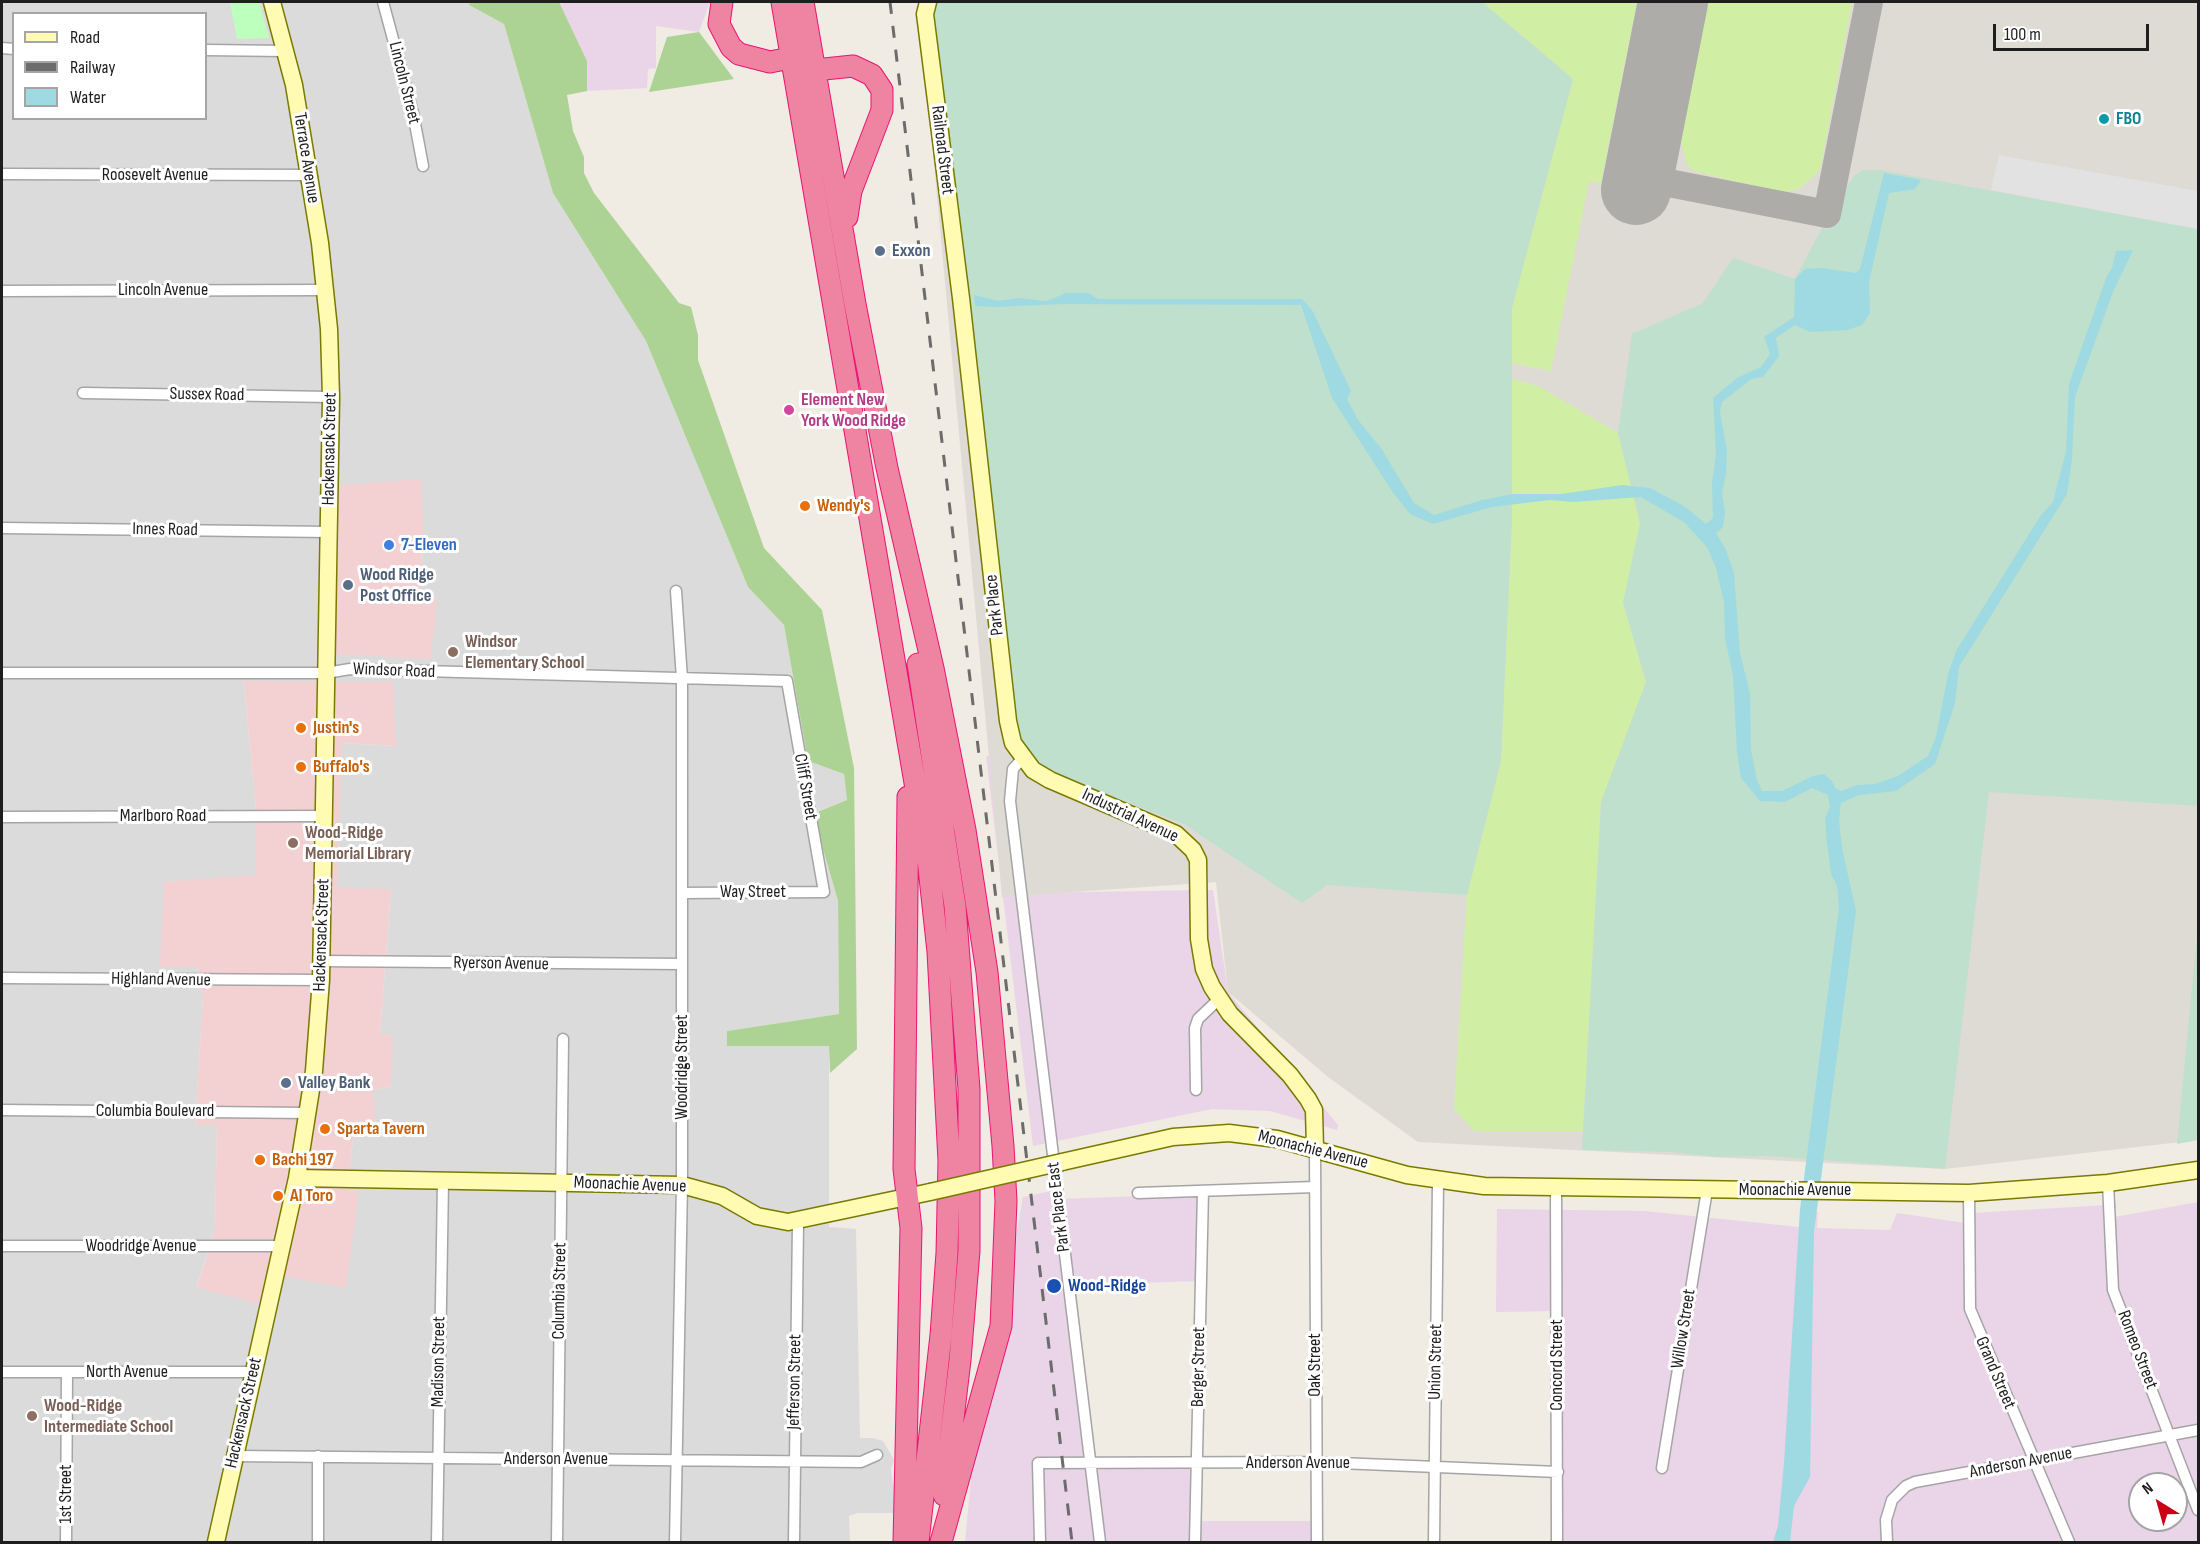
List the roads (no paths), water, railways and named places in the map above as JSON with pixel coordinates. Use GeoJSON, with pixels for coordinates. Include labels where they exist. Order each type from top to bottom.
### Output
{"type":"FeatureCollection","features":[{"type":"Feature","properties":{"kind":"highway"},"geometry":{"type":"LineString","coordinates":[[722,2],[719,24],[730,47],[739,54],[761,62],[806,61],[853,66],[872,75],[882,90],[882,110],[851,191],[845,233]]}},
{"type":"Feature","properties":{"kind":"highway"},"geometry":{"type":"LineString","coordinates":[[782,2],[806,61],[845,233],[855,304],[887,468],[935,679],[965,830],[987,972],[1005,1175],[1005,1263],[1000,1326],[939,1542]]}},
{"type":"Feature","properties":{"kind":"highway"},"geometry":{"type":"LineString","coordinates":[[803,2],[806,61],[796,81],[928,859],[938,952],[949,1161],[941,1335],[918,1542]]}},
{"type":"Feature","properties":{"kind":"highway"},"geometry":{"type":"LineString","coordinates":[[887,468],[946,837],[961,965],[969,1089],[969,1251],[960,1360],[939,1542]]}},
{"type":"Feature","properties":{"kind":"highway"},"geometry":{"type":"LineString","coordinates":[[904,1542],[911,1228],[904,1169],[907,825],[909,793],[913,779]]}},
{"type":"Feature","properties":{"kind":"main road","name":"Terrace Avenue"},"geometry":{"type":"LineString","coordinates":[[272,2],[294,85],[309,175],[327,316]]}},
{"type":"Feature","properties":{"kind":"main road","name":"Railroad Street"},"geometry":{"type":"LineString","coordinates":[[925,6],[961,298]]}},
{"type":"Feature","properties":{"kind":"main road","name":"Park Place"},"geometry":{"type":"LineString","coordinates":[[961,298],[1008,721],[1013,743],[1022,759]]}},
{"type":"Feature","properties":{"kind":"main road","name":"Hackensack Street"},"geometry":{"type":"LineString","coordinates":[[216,1542],[297,1178],[308,1113],[321,980],[331,397],[327,316]]}},
{"type":"Feature","properties":{"kind":"main road","name":"Industrial Avenue"},"geometry":{"type":"LineString","coordinates":[[1022,759],[1033,770],[1050,780],[1176,834],[1193,850],[1198,860],[1201,957],[1219,999],[1241,1027],[1290,1076],[1308,1099],[1314,1110],[1316,1148]]}},
{"type":"Feature","properties":{"kind":"main road","name":"Moonachie Avenue"},"geometry":{"type":"LineString","coordinates":[[297,1178],[682,1185],[722,1196],[758,1216],[774,1221],[798,1222],[1156,1140],[1196,1134],[1256,1135],[1316,1148],[1407,1175],[1484,1186],[1969,1193],[2108,1183],[2199,1170]]}},
{"type":"Feature","properties":{"kind":"street","name":"Lincoln Street"},"geometry":{"type":"LineString","coordinates":[[384,2],[413,113],[423,166]]}},
{"type":"Feature","properties":{"kind":"street"},"geometry":{"type":"LineString","coordinates":[[207,50],[285,51]]}},
{"type":"Feature","properties":{"kind":"street","name":"Roosevelt Avenue"},"geometry":{"type":"LineString","coordinates":[[2,174],[309,175]]}},
{"type":"Feature","properties":{"kind":"street","name":"Lincoln Avenue"},"geometry":{"type":"LineString","coordinates":[[2,291],[325,290]]}},
{"type":"Feature","properties":{"kind":"street","name":"Sussex Road"},"geometry":{"type":"LineString","coordinates":[[83,393],[331,397]]}},
{"type":"Feature","properties":{"kind":"street","name":"Innes Road"},"geometry":{"type":"LineString","coordinates":[[2,528],[328,532]]}},
{"type":"Feature","properties":{"kind":"street","name":"Woodridge Street"},"geometry":{"type":"LineString","coordinates":[[675,1542],[682,1185],[682,679],[676,591]]}},
{"type":"Feature","properties":{"kind":"street","name":"Windsor Road"},"geometry":{"type":"LineString","coordinates":[[2,673],[326,673],[350,669],[786,681]]}},
{"type":"Feature","properties":{"kind":"street","name":"Cliff Street"},"geometry":{"type":"LineString","coordinates":[[786,681],[824,892]]}},
{"type":"Feature","properties":{"kind":"street","name":"Park Place East"},"geometry":{"type":"LineString","coordinates":[[1022,759],[1013,768],[1010,788],[1022,907],[1100,1542]]}},
{"type":"Feature","properties":{"kind":"street","name":"Marlboro Road"},"geometry":{"type":"LineString","coordinates":[[2,816],[325,816]]}},
{"type":"Feature","properties":{"kind":"street","name":"Way Street"},"geometry":{"type":"LineString","coordinates":[[682,892],[824,892]]}},
{"type":"Feature","properties":{"kind":"street","name":"Ryerson Avenue"},"geometry":{"type":"LineString","coordinates":[[321,962],[682,964]]}},
{"type":"Feature","properties":{"kind":"street","name":"Highland Avenue"},"geometry":{"type":"LineString","coordinates":[[2,978],[321,980]]}},
{"type":"Feature","properties":{"kind":"street"},"geometry":{"type":"LineString","coordinates":[[1196,1090],[1195,1028],[1198,1019],[1219,999]]}},
{"type":"Feature","properties":{"kind":"street","name":"Columbia Street"},"geometry":{"type":"LineString","coordinates":[[556,1542],[563,1183],[563,1038]]}},
{"type":"Feature","properties":{"kind":"street","name":"Columbia Boulevard"},"geometry":{"type":"LineString","coordinates":[[2,1110],[308,1113]]}},
{"type":"Feature","properties":{"kind":"street","name":"Oak Street"},"geometry":{"type":"LineString","coordinates":[[1316,1148],[1317,1542]]}},
{"type":"Feature","properties":{"kind":"street","name":"Union Street"},"geometry":{"type":"LineString","coordinates":[[1434,1542],[1438,1181]]}},
{"type":"Feature","properties":{"kind":"street","name":"Madison Street"},"geometry":{"type":"LineString","coordinates":[[437,1542],[436,1459],[444,1182]]}},
{"type":"Feature","properties":{"kind":"street","name":"Romeo Street"},"geometry":{"type":"LineString","coordinates":[[2108,1183],[2113,1290],[2199,1510]]}},
{"type":"Feature","properties":{"kind":"street","name":"Moonachie Avenue"},"geometry":{"type":"LineString","coordinates":[[1138,1193],[1315,1187]]}},
{"type":"Feature","properties":{"kind":"street","name":"Concord Street"},"geometry":{"type":"LineString","coordinates":[[1556,1188],[1557,1542]]}},
{"type":"Feature","properties":{"kind":"street","name":"Willow Street"},"geometry":{"type":"LineString","coordinates":[[1662,1468],[1707,1190]]}},
{"type":"Feature","properties":{"kind":"street","name":"Berger Street"},"geometry":{"type":"LineString","coordinates":[[1195,1542],[1203,1191]]}},
{"type":"Feature","properties":{"kind":"street","name":"Grand Street"},"geometry":{"type":"LineString","coordinates":[[1969,1193],[1970,1309],[2032,1460],[2069,1542]]}},
{"type":"Feature","properties":{"kind":"street","name":"Jefferson Street"},"geometry":{"type":"LineString","coordinates":[[794,1542],[798,1222]]}},
{"type":"Feature","properties":{"kind":"street","name":"Woodridge Avenue"},"geometry":{"type":"LineString","coordinates":[[2,1246],[281,1246]]}},
{"type":"Feature","properties":{"kind":"street","name":"North Avenue"},"geometry":{"type":"LineString","coordinates":[[2,1372],[254,1372]]}},
{"type":"Feature","properties":{"kind":"street","name":"1st Street"},"geometry":{"type":"LineString","coordinates":[[66,1542],[67,1373]]}},
{"type":"Feature","properties":{"kind":"street","name":"Anderson Avenue"},"geometry":{"type":"LineString","coordinates":[[1887,1542],[1887,1509],[1892,1500],[1906,1486],[2032,1460],[2199,1430]]}},
{"type":"Feature","properties":{"kind":"street","name":"Anderson Avenue"},"geometry":{"type":"LineString","coordinates":[[235,1456],[861,1462],[877,1455]]}},
{"type":"Feature","properties":{"kind":"street"},"geometry":{"type":"LineString","coordinates":[[318,1456],[318,1542]]}},
{"type":"Feature","properties":{"kind":"street","name":"Anderson Avenue"},"geometry":{"type":"LineString","coordinates":[[1040,1542],[1038,1463],[1315,1462],[1435,1465],[1558,1472]]}},
{"type":"Feature","properties":{"kind":"water"},"geometry":{"type":"Polygon","coordinates":[[[1884,173],[1921,180],[1915,189],[1889,193],[1869,282],[1870,313],[1862,325],[1848,330],[1810,332],[1795,325],[1776,338],[1779,356],[1763,377],[1751,379],[1722,402],[1720,412],[1727,451],[1722,493],[1725,512],[1723,527],[1716,533],[1726,550],[1734,573],[1740,653],[1750,694],[1751,750],[1757,780],[1762,791],[1782,791],[1813,776],[1824,774],[1832,781],[1835,788],[1841,791],[1857,785],[1875,784],[1898,776],[1928,756],[1936,737],[1948,674],[1956,651],[2041,515],[2053,502],[2066,451],[2069,384],[2106,278],[2112,268],[2116,251],[2133,250],[2113,292],[2075,397],[2072,459],[2067,494],[1959,667],[1955,703],[1935,764],[1896,791],[1859,795],[1841,803],[1839,820],[1842,848],[1856,911],[1814,1232],[1810,1477],[1794,1506],[1790,1542],[1773,1542],[1778,1526],[1784,1463],[1800,1209],[1839,907],[1837,886],[1831,874],[1827,843],[1825,818],[1830,807],[1828,795],[1812,788],[1785,802],[1760,801],[1741,778],[1737,752],[1733,676],[1725,638],[1724,602],[1716,568],[1707,547],[1685,523],[1641,497],[1573,502],[1550,500],[1492,507],[1433,524],[1410,514],[1394,494],[1332,398],[1301,305],[1064,304],[995,307],[975,306],[974,295],[998,301],[1018,298],[1047,301],[1066,293],[1088,293],[1098,299],[1302,299],[1312,310],[1351,391],[1347,399],[1358,420],[1381,448],[1414,503],[1434,515],[1482,500],[1513,494],[1561,494],[1622,485],[1650,488],[1684,506],[1706,524],[1713,518],[1712,483],[1716,454],[1713,398],[1737,378],[1761,367],[1770,354],[1764,337],[1794,317],[1795,279],[1805,269],[1822,268],[1856,273],[1860,269],[1884,173]]]}},
{"type":"Feature","properties":{"kind":"railway"},"geometry":{"type":"LineString","coordinates":[[890,2],[1072,1542]]}},
{"type":"Feature","properties":{"kind":"place","name":"FBO"},"geometry":{"type":"Point","coordinates":[2104,119]}},
{"type":"Feature","properties":{"kind":"place","name":"Exxon"},"geometry":{"type":"Point","coordinates":[880,251]}},
{"type":"Feature","properties":{"kind":"place","name":"Element New York Wood Ridge"},"geometry":{"type":"Point","coordinates":[789,410]}},
{"type":"Feature","properties":{"kind":"place","name":"Wendy's"},"geometry":{"type":"Point","coordinates":[805,506]}},
{"type":"Feature","properties":{"kind":"place","name":"7-Eleven"},"geometry":{"type":"Point","coordinates":[389,545]}},
{"type":"Feature","properties":{"kind":"place","name":"Wood Ridge Post Office"},"geometry":{"type":"Point","coordinates":[348,585]}},
{"type":"Feature","properties":{"kind":"place","name":"Windsor Elementary School"},"geometry":{"type":"Point","coordinates":[453,652]}},
{"type":"Feature","properties":{"kind":"place","name":"Justin's"},"geometry":{"type":"Point","coordinates":[301,728]}},
{"type":"Feature","properties":{"kind":"place","name":"Buffalo's"},"geometry":{"type":"Point","coordinates":[301,767]}},
{"type":"Feature","properties":{"kind":"place","name":"Wood-Ridge Memorial Library"},"geometry":{"type":"Point","coordinates":[293,843]}},
{"type":"Feature","properties":{"kind":"place","name":"Valley Bank"},"geometry":{"type":"Point","coordinates":[286,1083]}},
{"type":"Feature","properties":{"kind":"place","name":"Sparta Tavern"},"geometry":{"type":"Point","coordinates":[325,1129]}},
{"type":"Feature","properties":{"kind":"place","name":"Bachi 197"},"geometry":{"type":"Point","coordinates":[260,1160]}},
{"type":"Feature","properties":{"kind":"place","name":"Al Toro"},"geometry":{"type":"Point","coordinates":[278,1196]}},
{"type":"Feature","properties":{"kind":"place","name":"Wood-Ridge"},"geometry":{"type":"Point","coordinates":[1054,1286]}},
{"type":"Feature","properties":{"kind":"place","name":"Wood-Ridge Intermediate School"},"geometry":{"type":"Point","coordinates":[32,1416]}}]}
